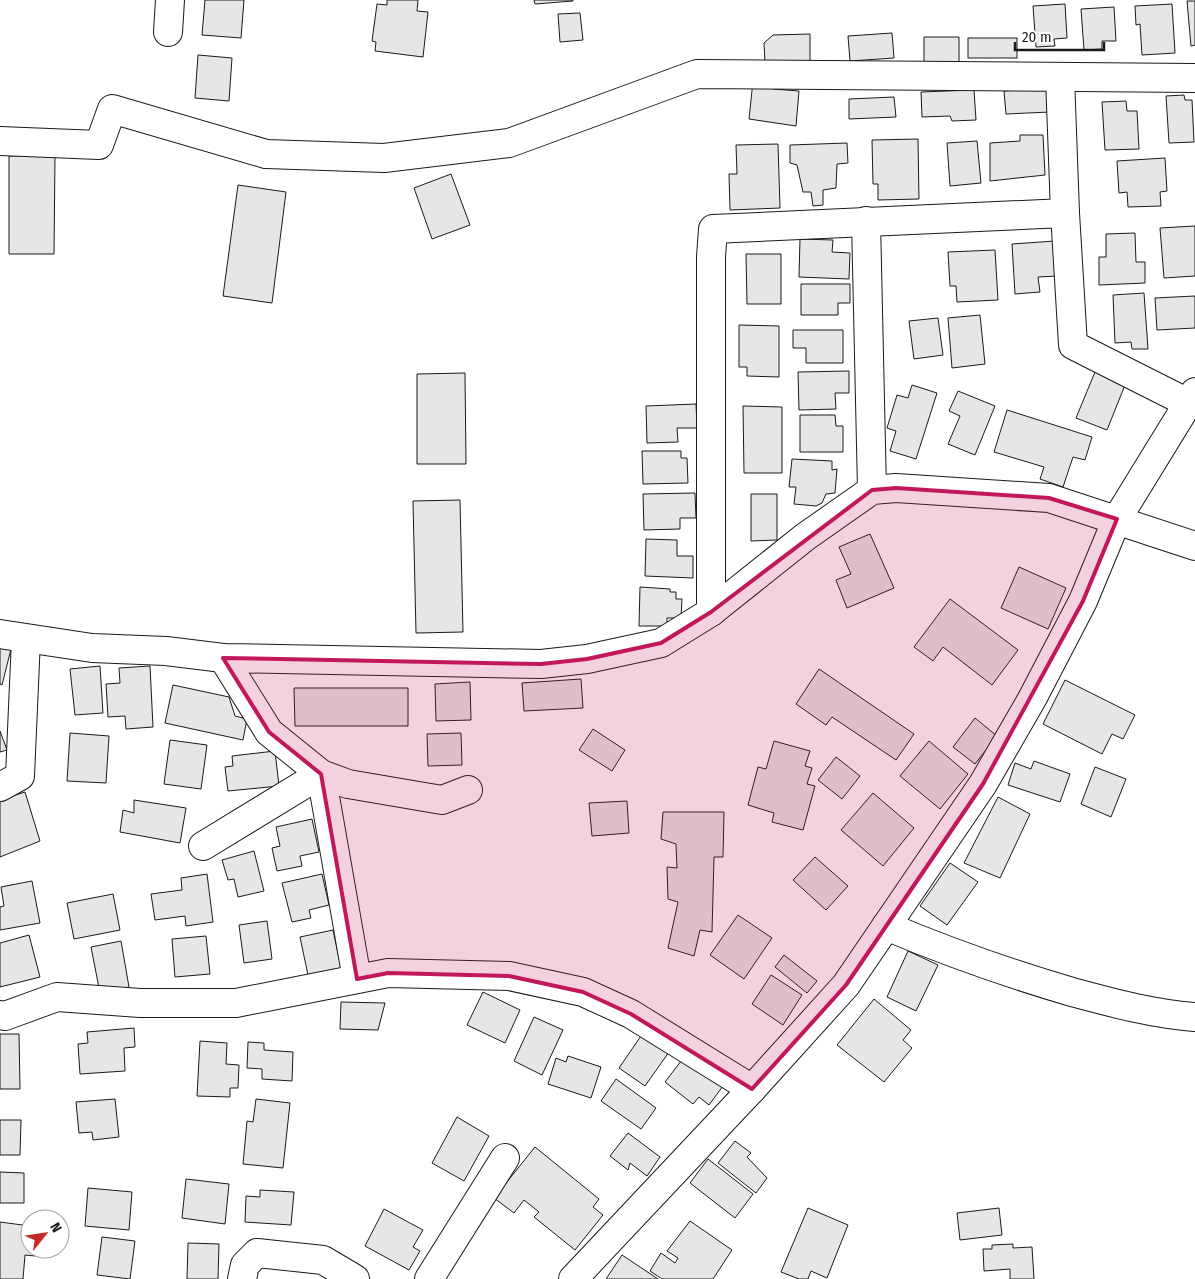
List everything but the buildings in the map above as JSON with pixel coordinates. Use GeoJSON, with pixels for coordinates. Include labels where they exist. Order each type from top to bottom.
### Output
{"type":"FeatureCollection","features":[{"type":"Feature","properties":{"kind":"street"},"geometry":{"type":"LineString","coordinates":[[168,32],[170,0]]}},
{"type":"Feature","properties":{"kind":"street"},"geometry":{"type":"LineString","coordinates":[[0,141],[99,145],[112,109],[266,154],[384,158],[509,144],[696,74],[1195,78]]}},
{"type":"Feature","properties":{"kind":"street"},"geometry":{"type":"LineString","coordinates":[[573,1279],[752,1089],[846,985],[983,784],[1032,699],[1083,601],[1117,519],[1192,398],[1073,344],[1064,213],[1060,77]]}},
{"type":"Feature","properties":{"kind":"street"},"geometry":{"type":"LineString","coordinates":[[711,612],[711,257],[713,229],[866,220],[1064,213]]}},
{"type":"Feature","properties":{"kind":"street"},"geometry":{"type":"LineString","coordinates":[[866,220],[872,490]]}},
{"type":"Feature","properties":{"kind":"street"},"geometry":{"type":"LineString","coordinates":[[0,634],[92,648],[166,652],[223,658],[541,664],[587,659],[661,643],[711,612],[805,538],[872,490],[896,488],[1049,498],[1195,546]]}},
{"type":"Feature","properties":{"kind":"street"},"geometry":{"type":"LineString","coordinates":[[0,787],[20,776],[26,639]]}},
{"type":"Feature","properties":{"kind":"street"},"geometry":{"type":"LineString","coordinates":[[223,658],[268,732],[321,774],[348,784],[442,800],[468,790]]}},
{"type":"Feature","properties":{"kind":"street"},"geometry":{"type":"LineString","coordinates":[[203,846],[321,774]]}},
{"type":"Feature","properties":{"kind":"street"},"geometry":{"type":"LineString","coordinates":[[321,774],[357,979]]}},
{"type":"Feature","properties":{"kind":"street"},"geometry":{"type":"LineString","coordinates":[[886,926],[966,959],[1041,983],[1113,1003],[1166,1015],[1195,1016]]}},
{"type":"Feature","properties":{"kind":"street"},"geometry":{"type":"LineString","coordinates":[[0,1015],[5,1016],[57,997],[140,1003],[236,1002],[388,973],[510,976],[583,992],[631,1014],[752,1089]]}},
{"type":"Feature","properties":{"kind":"street"},"geometry":{"type":"LineString","coordinates":[[429,1279],[505,1158]]}},
{"type":"Feature","properties":{"kind":"street"},"geometry":{"type":"LineString","coordinates":[[242,1279],[245,1265],[257,1253],[323,1260],[355,1279]]}},
{"type":"Feature","properties":{"kind":"highlighted area"},"geometry":{"type":"Polygon","coordinates":[[[896,488],[1049,498],[1117,519],[1083,601],[983,784],[846,985],[752,1089],[631,1014],[583,992],[509,976],[388,973],[357,979],[321,774],[269,732],[223,658],[541,664],[587,659],[661,643],[711,612],[872,490],[896,488]]]}}]}
